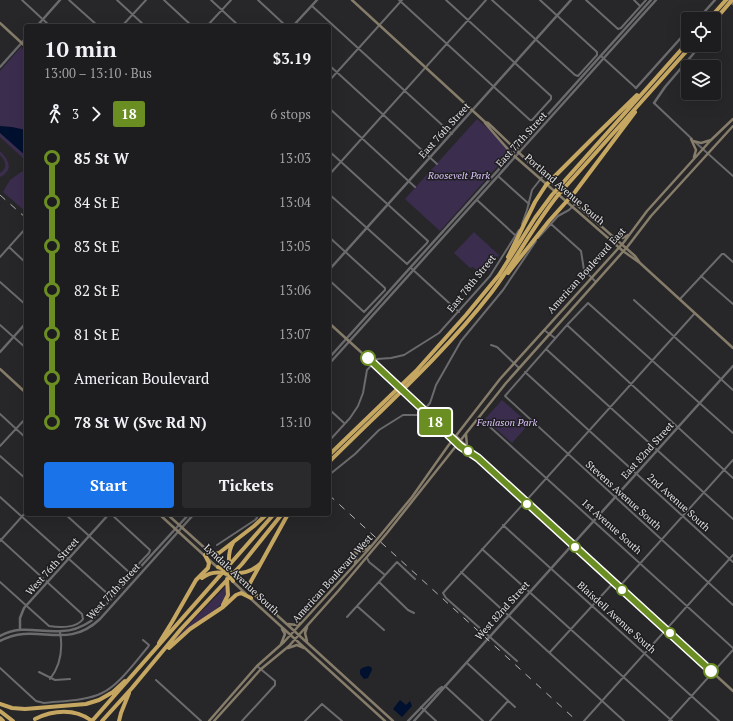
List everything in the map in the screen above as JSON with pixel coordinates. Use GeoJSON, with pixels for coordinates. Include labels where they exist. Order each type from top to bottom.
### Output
{"type":"FeatureCollection","features":[{"type":"Feature","properties":{"kind":"highway"},"geometry":{"type":"LineString","coordinates":[[716,12],[727,0]]}},
{"type":"Feature","properties":{"kind":"highway"},"geometry":{"type":"LineString","coordinates":[[721,13],[732,0]]}},
{"type":"Feature","properties":{"kind":"highway"},"geometry":{"type":"LineString","coordinates":[[331,453],[416,370],[470,310],[499,275],[535,218],[552,195],[681,50]]}},
{"type":"Feature","properties":{"kind":"highway"},"geometry":{"type":"LineString","coordinates":[[498,283],[553,201],[686,52]]}},
{"type":"Feature","properties":{"kind":"highway"},"geometry":{"type":"LineString","coordinates":[[499,275],[535,202],[594,136],[654,80]]}},
{"type":"Feature","properties":{"kind":"highway"},"geometry":{"type":"LineString","coordinates":[[331,460],[422,372],[477,309],[515,265],[549,221],[569,200],[648,94]]}},
{"type":"Feature","properties":{"kind":"highway"},"geometry":{"type":"LineString","coordinates":[[208,550],[214,554],[219,553],[265,516]]}},
{"type":"Feature","properties":{"kind":"highway"},"geometry":{"type":"LineString","coordinates":[[33,720],[46,714],[61,711],[76,713],[87,717],[92,721],[272,516]]}},
{"type":"Feature","properties":{"kind":"highway"},"geometry":{"type":"LineString","coordinates":[[103,719],[155,662],[181,629],[242,564],[280,516]]}},
{"type":"Feature","properties":{"kind":"highway"},"geometry":{"type":"LineString","coordinates":[[258,598],[250,585],[274,537],[287,516]]}},
{"type":"Feature","properties":{"kind":"highway"},"geometry":{"type":"LineString","coordinates":[[218,610],[226,602],[228,595],[230,548],[237,538]]}},
{"type":"Feature","properties":{"kind":"highway"},"geometry":{"type":"LineString","coordinates":[[0,704],[18,709],[80,704],[92,702],[113,692],[147,660],[172,622],[196,580],[208,568],[209,563],[205,555]]}},
{"type":"Feature","properties":{"kind":"highway"},"geometry":{"type":"LineString","coordinates":[[221,562],[233,582]]}},
{"type":"Feature","properties":{"kind":"highway"},"geometry":{"type":"LineString","coordinates":[[193,586],[207,574],[215,572],[249,572],[262,562]]}},
{"type":"Feature","properties":{"kind":"highway"},"geometry":{"type":"LineString","coordinates":[[217,566],[239,580]]}},
{"type":"Feature","properties":{"kind":"highway"},"geometry":{"type":"LineString","coordinates":[[155,662],[190,629],[223,607],[240,593],[251,598]]}},
{"type":"Feature","properties":{"kind":"highway"},"geometry":{"type":"LineString","coordinates":[[119,721],[123,707],[132,688]]}},
{"type":"Feature","properties":{"kind":"highway"},"geometry":{"type":"LineString","coordinates":[[33,720],[46,713],[80,704]]}},
{"type":"Feature","properties":{"kind":"highway"},"geometry":{"type":"LineString","coordinates":[[0,711],[13,721]]}},
{"type":"Feature","properties":{"kind":"highway"},"geometry":{"type":"LineString","coordinates":[[0,718],[3,721]]}},
{"type":"Feature","properties":{"kind":"main road","name":"Portland Avenue South"},"geometry":{"type":"LineString","coordinates":[[352,0],[544,175],[551,183],[551,188],[563,198],[576,203],[635,256],[640,263]]}},
{"type":"Feature","properties":{"kind":"main road"},"geometry":{"type":"LineString","coordinates":[[0,23],[22,43]]}},
{"type":"Feature","properties":{"kind":"main road","name":"American Boulevard East"},"geometry":{"type":"LineString","coordinates":[[456,436],[514,363],[592,278],[654,204],[711,140],[733,119]]}},
{"type":"Feature","properties":{"kind":"main road","name":"Portland Avenue South"},"geometry":{"type":"LineString","coordinates":[[485,122],[512,154],[541,178],[566,194],[573,206],[623,251],[640,263],[733,347]]}},
{"type":"Feature","properties":{"kind":"main road","name":"American Boulevard East"},"geometry":{"type":"LineString","coordinates":[[460,440],[487,406],[626,248],[658,207],[733,126]]}},
{"type":"Feature","properties":{"kind":"main road"},"geometry":{"type":"LineString","coordinates":[[692,140],[701,142],[711,140]]}},
{"type":"Feature","properties":{"kind":"main road"},"geometry":{"type":"LineString","coordinates":[[692,140],[696,150],[694,160]]}},
{"type":"Feature","properties":{"kind":"main road"},"geometry":{"type":"LineString","coordinates":[[654,204],[658,207]]}},
{"type":"Feature","properties":{"kind":"main road"},"geometry":{"type":"LineString","coordinates":[[612,235],[618,238],[623,238],[630,233]]}},
{"type":"Feature","properties":{"kind":"main road"},"geometry":{"type":"LineString","coordinates":[[634,238],[631,247],[635,256]]}},
{"type":"Feature","properties":{"kind":"main road"},"geometry":{"type":"LineString","coordinates":[[582,289],[586,293]]}},
{"type":"Feature","properties":{"kind":"main road"},"geometry":{"type":"LineString","coordinates":[[576,295],[581,299]]}},
{"type":"Feature","properties":{"kind":"main road"},"geometry":{"type":"LineString","coordinates":[[331,325],[373,363]]}},
{"type":"Feature","properties":{"kind":"main road"},"geometry":{"type":"LineString","coordinates":[[0,369],[24,391]]}},
{"type":"Feature","properties":{"kind":"main road"},"geometry":{"type":"LineString","coordinates":[[482,402],[487,406]]}},
{"type":"Feature","properties":{"kind":"main road"},"geometry":{"type":"LineString","coordinates":[[466,434],[467,447]]}},
{"type":"Feature","properties":{"kind":"main road"},"geometry":{"type":"LineString","coordinates":[[456,436],[469,451]]}},
{"type":"Feature","properties":{"kind":"main road","name":"American Boulevard West"},"geometry":{"type":"LineString","coordinates":[[209,721],[257,666],[291,635],[375,542],[412,497],[456,436]]}},
{"type":"Feature","properties":{"kind":"main road"},"geometry":{"type":"LineString","coordinates":[[454,439],[733,691]]}},
{"type":"Feature","properties":{"kind":"main road","name":"American Boulevard West"},"geometry":{"type":"LineString","coordinates":[[214,721],[261,669],[295,639],[366,559],[460,440]]}},
{"type":"Feature","properties":{"kind":"main road"},"geometry":{"type":"LineString","coordinates":[[431,470],[435,473]]}},
{"type":"Feature","properties":{"kind":"main road","name":"Lyndale Avenue South"},"geometry":{"type":"LineString","coordinates":[[161,516],[217,566]]}},
{"type":"Feature","properties":{"kind":"main road","name":"Lyndale Avenue South"},"geometry":{"type":"LineString","coordinates":[[169,516],[221,562]]}},
{"type":"Feature","properties":{"kind":"main road"},"geometry":{"type":"LineString","coordinates":[[358,550],[363,551],[375,542]]}},
{"type":"Feature","properties":{"kind":"main road"},"geometry":{"type":"LineString","coordinates":[[354,550],[357,554],[354,566]]}},
{"type":"Feature","properties":{"kind":"main road","name":"Lyndale Avenue South"},"geometry":{"type":"LineString","coordinates":[[239,580],[393,721]]}},
{"type":"Feature","properties":{"kind":"main road","name":"Lyndale Avenue South"},"geometry":{"type":"LineString","coordinates":[[233,582],[385,721]]}},
{"type":"Feature","properties":{"kind":"main road"},"geometry":{"type":"LineString","coordinates":[[284,622],[293,626],[305,619]]}},
{"type":"Feature","properties":{"kind":"main road"},"geometry":{"type":"LineString","coordinates":[[278,623],[285,634],[283,642],[279,647]]}},
{"type":"Feature","properties":{"kind":"main road"},"geometry":{"type":"LineString","coordinates":[[308,644],[305,633],[309,623]]}},
{"type":"Feature","properties":{"kind":"main road"},"geometry":{"type":"LineString","coordinates":[[284,650],[296,645],[305,648]]}},
{"type":"Feature","properties":{"kind":"street"},"geometry":{"type":"LineString","coordinates":[[22,0],[48,24]]}},
{"type":"Feature","properties":{"kind":"street"},"geometry":{"type":"LineString","coordinates":[[38,24],[60,0]]}},
{"type":"Feature","properties":{"kind":"street"},"geometry":{"type":"LineString","coordinates":[[69,0],[96,24]]}},
{"type":"Feature","properties":{"kind":"street"},"geometry":{"type":"LineString","coordinates":[[116,0],[143,24]]}},
{"type":"Feature","properties":{"kind":"street"},"geometry":{"type":"LineString","coordinates":[[124,24],[146,0]]}},
{"type":"Feature","properties":{"kind":"street"},"geometry":{"type":"LineString","coordinates":[[164,0],[190,24]]}},
{"type":"Feature","properties":{"kind":"street"},"geometry":{"type":"LineString","coordinates":[[211,0],[237,24]]}},
{"type":"Feature","properties":{"kind":"street"},"geometry":{"type":"LineString","coordinates":[[209,24],[231,0]]}},
{"type":"Feature","properties":{"kind":"street"},"geometry":{"type":"LineString","coordinates":[[258,0],[284,24]]}},
{"type":"Feature","properties":{"kind":"street"},"geometry":{"type":"LineString","coordinates":[[295,24],[317,0]]}},
{"type":"Feature","properties":{"kind":"street"},"geometry":{"type":"LineString","coordinates":[[331,79],[379,26],[400,0],[530,120],[532,120],[550,100],[551,96],[446,0]]}},
{"type":"Feature","properties":{"kind":"street"},"geometry":{"type":"LineString","coordinates":[[331,173],[486,0]]}},
{"type":"Feature","properties":{"kind":"street"},"geometry":{"type":"LineString","coordinates":[[492,0],[575,75],[578,76],[597,53],[540,0]]}},
{"type":"Feature","properties":{"kind":"street","name":"East 76th Street"},"geometry":{"type":"LineString","coordinates":[[331,268],[571,0]]}},
{"type":"Feature","properties":{"kind":"street"},"geometry":{"type":"LineString","coordinates":[[586,0],[618,29],[646,0]]}},
{"type":"Feature","properties":{"kind":"street"},"geometry":{"type":"LineString","coordinates":[[634,0],[640,6]]}},
{"type":"Feature","properties":{"kind":"street","name":"East 77th Street"},"geometry":{"type":"LineString","coordinates":[[346,339],[516,157],[651,0]]}},
{"type":"Feature","properties":{"kind":"street","name":"East 77th Street"},"geometry":{"type":"LineString","coordinates":[[349,341],[512,154],[656,0]]}},
{"type":"Feature","properties":{"kind":"street"},"geometry":{"type":"LineString","coordinates":[[704,12],[715,0]]}},
{"type":"Feature","properties":{"kind":"street"},"geometry":{"type":"LineString","coordinates":[[727,0],[733,4]]}},
{"type":"Feature","properties":{"kind":"street"},"geometry":{"type":"LineString","coordinates":[[312,6],[452,134]]}},
{"type":"Feature","properties":{"kind":"street"},"geometry":{"type":"LineString","coordinates":[[603,57],[636,88],[681,38]]}},
{"type":"Feature","properties":{"kind":"street"},"geometry":{"type":"LineString","coordinates":[[0,67],[24,40]]}},
{"type":"Feature","properties":{"kind":"street"},"geometry":{"type":"LineString","coordinates":[[694,53],[668,82],[654,103],[692,140],[733,176]]}},
{"type":"Feature","properties":{"kind":"street"},"geometry":{"type":"LineString","coordinates":[[331,67],[437,164]]}},
{"type":"Feature","properties":{"kind":"street"},"geometry":{"type":"LineString","coordinates":[[331,110],[415,187]]}},
{"type":"Feature","properties":{"kind":"street"},"geometry":{"type":"LineString","coordinates":[[331,153],[428,241],[407,264],[331,196]]}},
{"type":"Feature","properties":{"kind":"street","name":"East 78th Street"},"geometry":{"type":"LineString","coordinates":[[373,363],[379,358],[398,357],[439,333],[490,276],[516,236],[525,218],[532,190],[544,175]]}},
{"type":"Feature","properties":{"kind":"street"},"geometry":{"type":"LineString","coordinates":[[498,176],[529,204]]}},
{"type":"Feature","properties":{"kind":"street"},"geometry":{"type":"LineString","coordinates":[[477,200],[516,236]]}},
{"type":"Feature","properties":{"kind":"street"},"geometry":{"type":"LineString","coordinates":[[331,473],[355,454],[379,430],[403,415],[417,415],[424,410],[430,403],[436,385],[461,341],[503,290],[536,240],[558,216],[576,203]]}},
{"type":"Feature","properties":{"kind":"street"},"geometry":{"type":"LineString","coordinates":[[551,224],[581,251],[583,257],[583,267],[596,282]]}},
{"type":"Feature","properties":{"kind":"street"},"geometry":{"type":"LineString","coordinates":[[0,257],[24,230]]}},
{"type":"Feature","properties":{"kind":"street"},"geometry":{"type":"LineString","coordinates":[[331,239],[385,288],[385,290],[364,312],[331,282]]}},
{"type":"Feature","properties":{"kind":"street"},"geometry":{"type":"LineString","coordinates":[[9,247],[24,261]]}},
{"type":"Feature","properties":{"kind":"street"},"geometry":{"type":"LineString","coordinates":[[680,299],[722,254],[733,262]]}},
{"type":"Feature","properties":{"kind":"street"},"geometry":{"type":"LineString","coordinates":[[412,269],[458,312]]}},
{"type":"Feature","properties":{"kind":"street"},"geometry":{"type":"LineString","coordinates":[[701,276],[733,304]]}},
{"type":"Feature","properties":{"kind":"street"},"geometry":{"type":"LineString","coordinates":[[0,282],[24,303]]}},
{"type":"Feature","properties":{"kind":"street"},"geometry":{"type":"LineString","coordinates":[[373,315],[372,312],[387,294]]}},
{"type":"Feature","properties":{"kind":"street"},"geometry":{"type":"LineString","coordinates":[[634,300],[733,390]]}},
{"type":"Feature","properties":{"kind":"street"},"geometry":{"type":"LineString","coordinates":[[525,372],[588,303],[733,433]]}},
{"type":"Feature","properties":{"kind":"street"},"geometry":{"type":"LineString","coordinates":[[517,661],[446,598],[443,593],[695,313]]}},
{"type":"Feature","properties":{"kind":"street"},"geometry":{"type":"LineString","coordinates":[[0,325],[24,346]]}},
{"type":"Feature","properties":{"kind":"street"},"geometry":{"type":"LineString","coordinates":[[0,352],[24,325]]}},
{"type":"Feature","properties":{"kind":"street"},"geometry":{"type":"LineString","coordinates":[[567,325],[733,478]]}},
{"type":"Feature","properties":{"kind":"street"},"geometry":{"type":"LineString","coordinates":[[544,330],[555,338]]}},
{"type":"Feature","properties":{"kind":"street"},"geometry":{"type":"LineString","coordinates":[[331,356],[346,339]]}},
{"type":"Feature","properties":{"kind":"street"},"geometry":{"type":"LineString","coordinates":[[331,362],[349,341]]}},
{"type":"Feature","properties":{"kind":"street"},"geometry":{"type":"LineString","coordinates":[[491,345],[496,346],[520,368]]}},
{"type":"Feature","properties":{"kind":"street"},"geometry":{"type":"LineString","coordinates":[[546,349],[733,519]]}},
{"type":"Feature","properties":{"kind":"street"},"geometry":{"type":"LineString","coordinates":[[331,439],[350,418],[361,399],[367,370],[373,363]]}},
{"type":"Feature","properties":{"kind":"street","name":"East 82nd Street"},"geometry":{"type":"LineString","coordinates":[[572,544],[733,366]]}},
{"type":"Feature","properties":{"kind":"street","name":"Stevens Avenue South"},"geometry":{"type":"LineString","coordinates":[[525,372],[505,396],[733,605]]}},
{"type":"Feature","properties":{"kind":"street","name":"2nd Avenue South"},"geometry":{"type":"LineString","coordinates":[[525,372],[733,562]]}},
{"type":"Feature","properties":{"kind":"street"},"geometry":{"type":"LineString","coordinates":[[331,411],[345,423]]}},
{"type":"Feature","properties":{"kind":"street"},"geometry":{"type":"LineString","coordinates":[[0,414],[24,436]]}},
{"type":"Feature","properties":{"kind":"street","name":"1st Avenue South"},"geometry":{"type":"LineString","coordinates":[[479,417],[733,649]]}},
{"type":"Feature","properties":{"kind":"street"},"geometry":{"type":"LineString","coordinates":[[0,446],[24,420]]}},
{"type":"Feature","properties":{"kind":"street"},"geometry":{"type":"LineString","coordinates":[[0,456],[24,477]]}},
{"type":"Feature","properties":{"kind":"street"},"geometry":{"type":"LineString","coordinates":[[619,587],[733,460]]}},
{"type":"Feature","properties":{"kind":"street"},"geometry":{"type":"LineString","coordinates":[[0,497],[109,595],[150,550],[112,516]]}},
{"type":"Feature","properties":{"kind":"street"},"geometry":{"type":"LineString","coordinates":[[0,582],[50,626],[72,626],[82,621],[82,614],[0,540],[24,514]]}},
{"type":"Feature","properties":{"kind":"street"},"geometry":{"type":"LineString","coordinates":[[67,516],[130,573]]}},
{"type":"Feature","properties":{"kind":"street","name":"West 76th Street"},"geometry":{"type":"LineString","coordinates":[[21,633],[20,616],[26,606],[108,516]]}},
{"type":"Feature","properties":{"kind":"street","name":"West 77th Street"},"geometry":{"type":"LineString","coordinates":[[0,636],[20,629],[60,632],[76,629],[88,623],[98,615],[187,516]]}},
{"type":"Feature","properties":{"kind":"street","name":"West 77th Street"},"geometry":{"type":"LineString","coordinates":[[0,641],[12,635],[21,633],[61,636],[81,632],[95,624],[192,516]]}},
{"type":"Feature","properties":{"kind":"street"},"geometry":{"type":"LineString","coordinates":[[217,545],[255,520],[256,516]]}},
{"type":"Feature","properties":{"kind":"street","name":"Blaisdell Avenue South"},"geometry":{"type":"LineString","coordinates":[[503,525],[719,721]]}},
{"type":"Feature","properties":{"kind":"street","name":"West 82nd Street"},"geometry":{"type":"LineString","coordinates":[[409,720],[438,690],[444,686],[572,544]]}},
{"type":"Feature","properties":{"kind":"street"},"geometry":{"type":"LineString","coordinates":[[482,549],[530,591],[670,721],[733,649]]}},
{"type":"Feature","properties":{"kind":"street"},"geometry":{"type":"LineString","coordinates":[[584,721],[733,555]]}},
{"type":"Feature","properties":{"kind":"street"},"geometry":{"type":"LineString","coordinates":[[366,559],[385,575]]}},
{"type":"Feature","properties":{"kind":"street"},"geometry":{"type":"LineString","coordinates":[[347,617],[397,562],[415,579]]}},
{"type":"Feature","properties":{"kind":"street"},"geometry":{"type":"LineString","coordinates":[[461,572],[624,721]]}},
{"type":"Feature","properties":{"kind":"street"},"geometry":{"type":"LineString","coordinates":[[379,582],[408,610],[414,613]]}},
{"type":"Feature","properties":{"kind":"street"},"geometry":{"type":"LineString","coordinates":[[550,653],[614,582]]}},
{"type":"Feature","properties":{"kind":"street"},"geometry":{"type":"LineString","coordinates":[[357,606],[384,630]]}},
{"type":"Feature","properties":{"kind":"street"},"geometry":{"type":"LineString","coordinates":[[50,679],[60,662],[62,652],[60,632]]}},
{"type":"Feature","properties":{"kind":"street"},"geometry":{"type":"LineString","coordinates":[[0,668],[36,701],[39,702],[44,703],[89,697],[106,691],[115,684],[148,647],[149,645],[143,640]]}},
{"type":"Feature","properties":{"kind":"street"},"geometry":{"type":"LineString","coordinates":[[466,662],[515,707]]}},
{"type":"Feature","properties":{"kind":"street"},"geometry":{"type":"LineString","coordinates":[[242,721],[275,683],[257,666]]}},
{"type":"Feature","properties":{"kind":"street"},"geometry":{"type":"LineString","coordinates":[[39,672],[50,679],[59,681],[70,679]]}},
{"type":"Feature","properties":{"kind":"street"},"geometry":{"type":"LineString","coordinates":[[156,680],[201,721]]}},
{"type":"Feature","properties":{"kind":"street"},"geometry":{"type":"LineString","coordinates":[[444,686],[483,721]]}},
{"type":"Feature","properties":{"kind":"street","name":"West 82nd Street"},"geometry":{"type":"LineString","coordinates":[[414,721],[441,692],[444,686]]}},
{"type":"Feature","properties":{"kind":"street"},"geometry":{"type":"LineString","coordinates":[[490,721],[508,701]]}},
{"type":"Feature","properties":{"kind":"street"},"geometry":{"type":"LineString","coordinates":[[305,721],[322,704],[342,721]]}},
{"type":"Feature","properties":{"kind":"street"},"geometry":{"type":"LineString","coordinates":[[421,707],[436,721]]}},
{"type":"Feature","properties":{"kind":"green space"},"geometry":{"type":"Polygon","coordinates":[[[21,47],[24,50],[24,159],[0,137],[0,71],[21,47]]]}},
{"type":"Feature","properties":{"kind":"green space","name":"Roosevelt Park"},"geometry":{"type":"Polygon","coordinates":[[[477,119],[512,150],[440,231],[405,199],[477,119]]]}},
{"type":"Feature","properties":{"kind":"green space"},"geometry":{"type":"Polygon","coordinates":[[[0,151],[8,161],[9,168],[0,177],[0,173],[3,171],[5,164],[0,155],[0,151]]]}},
{"type":"Feature","properties":{"kind":"green space"},"geometry":{"type":"Polygon","coordinates":[[[21,172],[24,172],[24,210],[3,192],[10,180],[21,172]]]}},
{"type":"Feature","properties":{"kind":"green space"},"geometry":{"type":"Polygon","coordinates":[[[474,232],[499,255],[489,271],[486,268],[480,274],[473,267],[470,268],[454,253],[474,232]]]}},
{"type":"Feature","properties":{"kind":"green space","name":"Fenlason Park"},"geometry":{"type":"Polygon","coordinates":[[[502,400],[529,424],[512,443],[485,419],[502,400]]]}},
{"type":"Feature","properties":{"kind":"green space"},"geometry":{"type":"Polygon","coordinates":[[[226,586],[226,596],[222,603],[176,640],[175,639],[226,586]]]}},
{"type":"Feature","properties":{"kind":"water"},"geometry":{"type":"Polygon","coordinates":[[[0,126],[24,130],[24,154],[0,133],[0,126]]]}},
{"type":"Feature","properties":{"kind":"water"},"geometry":{"type":"Polygon","coordinates":[[[368,666],[371,667],[372,670],[368,678],[364,679],[360,674],[360,670],[368,666]]]}},
{"type":"Feature","properties":{"kind":"water"},"geometry":{"type":"Polygon","coordinates":[[[400,700],[406,705],[410,701],[412,706],[402,717],[393,709],[400,700]]]}},
{"type":"Feature","properties":{"kind":"railway"},"geometry":{"type":"LineString","coordinates":[[0,195],[24,216]]}},
{"type":"Feature","properties":{"kind":"railway"},"geometry":{"type":"LineString","coordinates":[[331,497],[577,721]]}},
{"type":"Feature","properties":{"kind":"bus line","name":"18"},"geometry":{"type":"LineString","coordinates":[[368,358],[460,446],[478,458],[711,671]]}}]}
